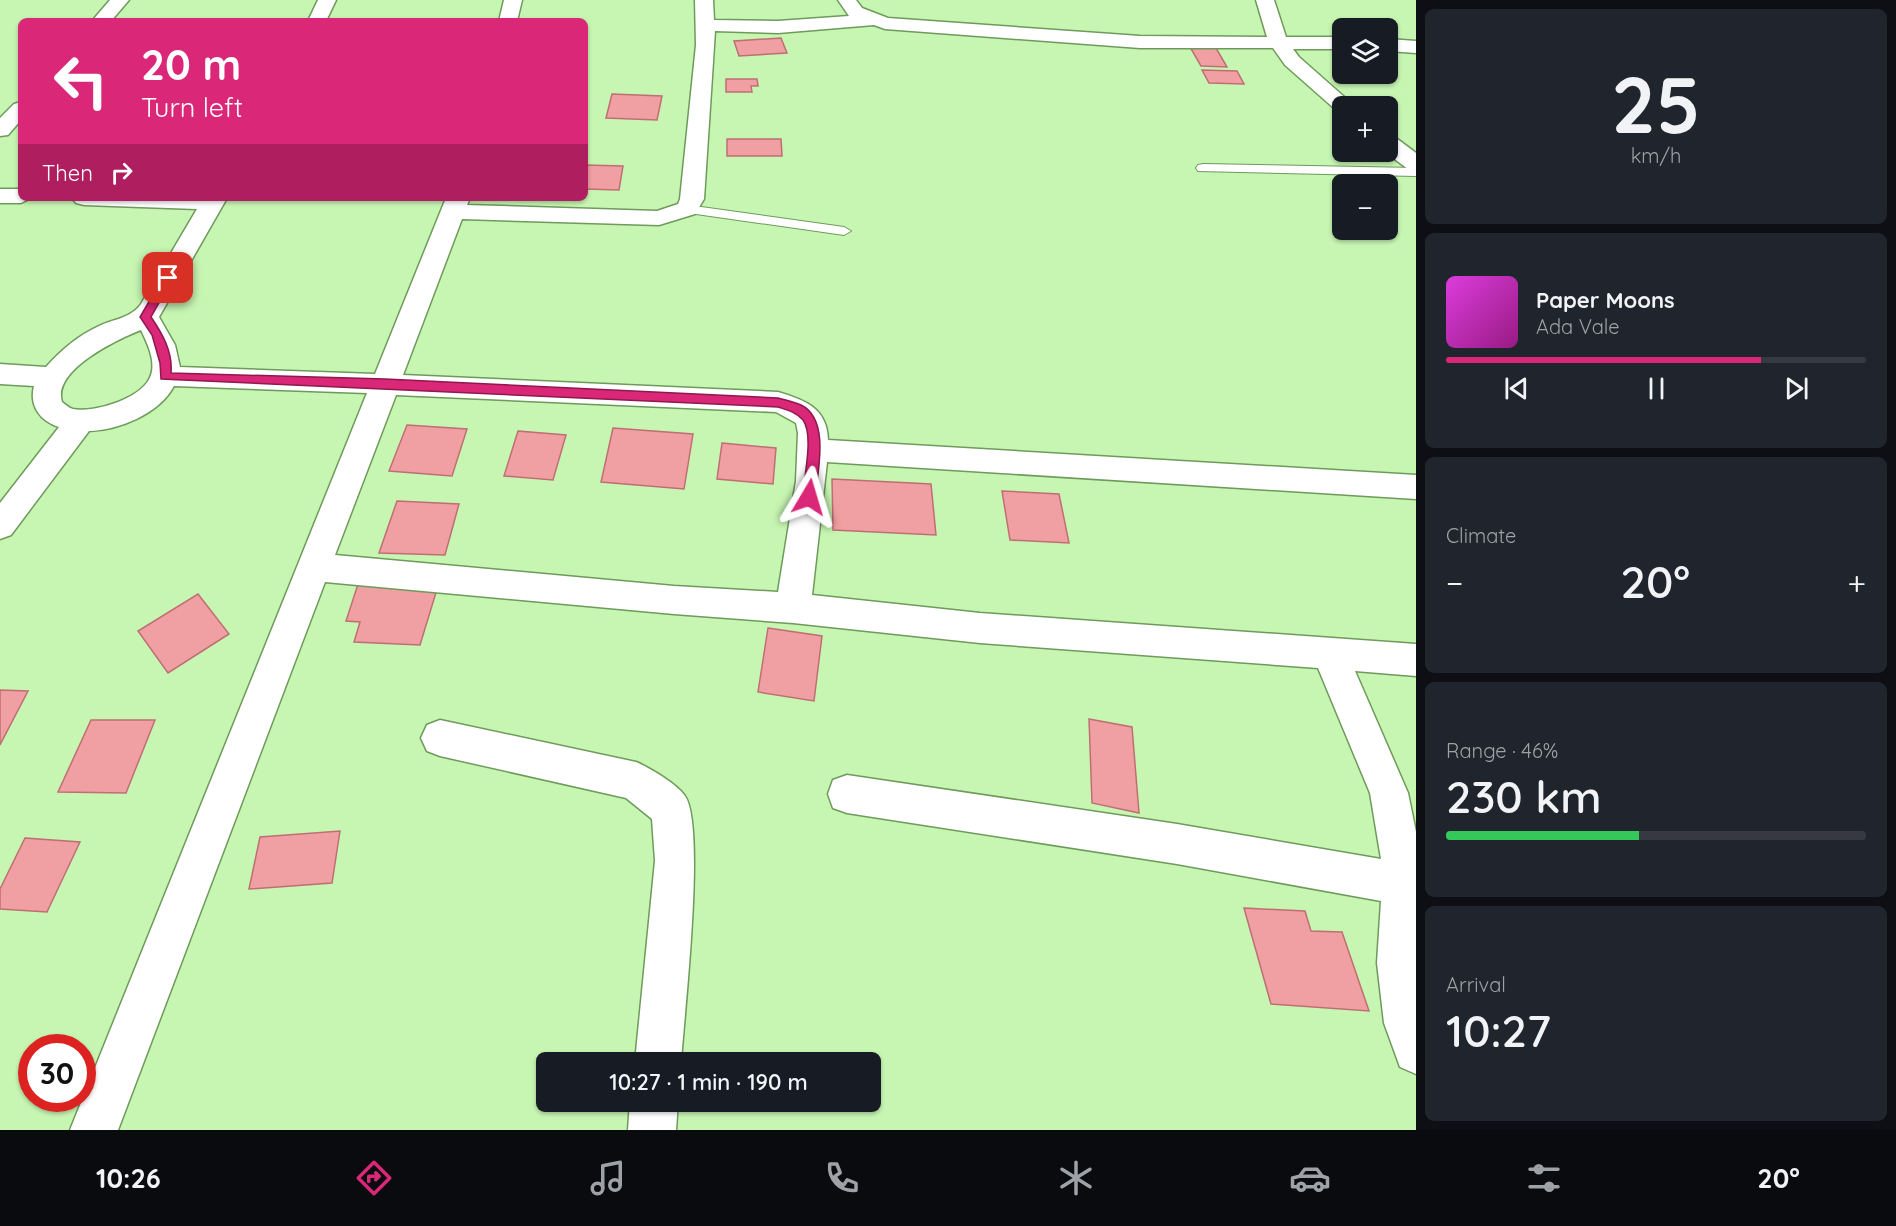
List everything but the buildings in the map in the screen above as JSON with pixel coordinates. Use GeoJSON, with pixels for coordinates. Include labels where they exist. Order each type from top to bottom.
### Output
{"type":"FeatureCollection","features":[{"type":"Feature","properties":{"kind":"street"},"geometry":{"type":"LineString","coordinates":[[104,18],[120,0]]}},
{"type":"Feature","properties":{"kind":"street"},"geometry":{"type":"LineString","coordinates":[[318,18],[327,0]]}},
{"type":"Feature","properties":{"kind":"street"},"geometry":{"type":"LineString","coordinates":[[509,18],[513,0]]}},
{"type":"Feature","properties":{"kind":"street"},"geometry":{"type":"LineString","coordinates":[[94,1130],[455,205],[660,218],[676,215],[687,209],[692,199],[694,181],[706,25],[704,0]]}},
{"type":"Feature","properties":{"kind":"street"},"geometry":{"type":"LineString","coordinates":[[847,0],[855,12],[872,20]]}},
{"type":"Feature","properties":{"kind":"street"},"geometry":{"type":"LineString","coordinates":[[1265,0],[1278,42],[1292,61],[1332,96]]}},
{"type":"Feature","properties":{"kind":"street"},"geometry":{"type":"LineString","coordinates":[[706,25],[778,27],[872,20],[918,26],[1140,42],[1332,44]]}},
{"type":"Feature","properties":{"kind":"street"},"geometry":{"type":"LineString","coordinates":[[1398,45],[1416,46]]}},
{"type":"Feature","properties":{"kind":"street"},"geometry":{"type":"LineString","coordinates":[[0,130],[18,111]]}},
{"type":"Feature","properties":{"kind":"street"},"geometry":{"type":"LineString","coordinates":[[1398,150],[1416,164]]}},
{"type":"Feature","properties":{"kind":"street"},"geometry":{"type":"LineString","coordinates":[[0,196],[18,196]]}},
{"type":"Feature","properties":{"kind":"street"},"geometry":{"type":"LineString","coordinates":[[146,317],[157,335],[166,363],[165,376],[160,387],[137,405],[119,414],[101,419],[81,420],[63,417],[47,404],[47,391],[52,377],[80,351],[107,333],[146,317],[213,201]]}},
{"type":"Feature","properties":{"kind":"street"},"geometry":{"type":"LineString","coordinates":[[0,374],[52,377]]}},
{"type":"Feature","properties":{"kind":"street"},"geometry":{"type":"LineString","coordinates":[[165,376],[778,402],[798,408],[810,420],[814,450],[793,608]]}},
{"type":"Feature","properties":{"kind":"street"},"geometry":{"type":"LineString","coordinates":[[0,526],[81,420]]}},
{"type":"Feature","properties":{"kind":"street"},"geometry":{"type":"LineString","coordinates":[[814,450],[1416,487]]}},
{"type":"Feature","properties":{"kind":"street"},"geometry":{"type":"LineString","coordinates":[[313,567],[674,600],[793,608],[980,628],[1416,660]]}},
{"type":"Feature","properties":{"kind":"street"},"geometry":{"type":"LineString","coordinates":[[1330,655],[1389,793],[1401,859],[1409,885],[1399,963],[1406,1023],[1416,1051]]}},
{"type":"Feature","properties":{"kind":"street"},"geometry":{"type":"LineString","coordinates":[[440,738],[636,781],[671,809],[675,861],[659,1052]]}},
{"type":"Feature","properties":{"kind":"street"},"geometry":{"type":"LineString","coordinates":[[847,794],[1177,844],[1409,885]]}},
{"type":"Feature","properties":{"kind":"street"},"geometry":{"type":"LineString","coordinates":[[652,1130],[653,1112]]}},
{"type":"Feature","properties":{"kind":"lane"},"geometry":{"type":"LineString","coordinates":[[1203,168],[1416,172]]}},
{"type":"Feature","properties":{"kind":"lane"},"geometry":{"type":"LineString","coordinates":[[687,209],[844,231]]}},
{"type":"Feature","properties":{"kind":"route"},"geometry":{"type":"LineString","coordinates":[[168,278],[146,317],[157,335],[166,363],[165,376],[778,402],[798,408],[810,420],[814,450],[809,497]]}}]}
